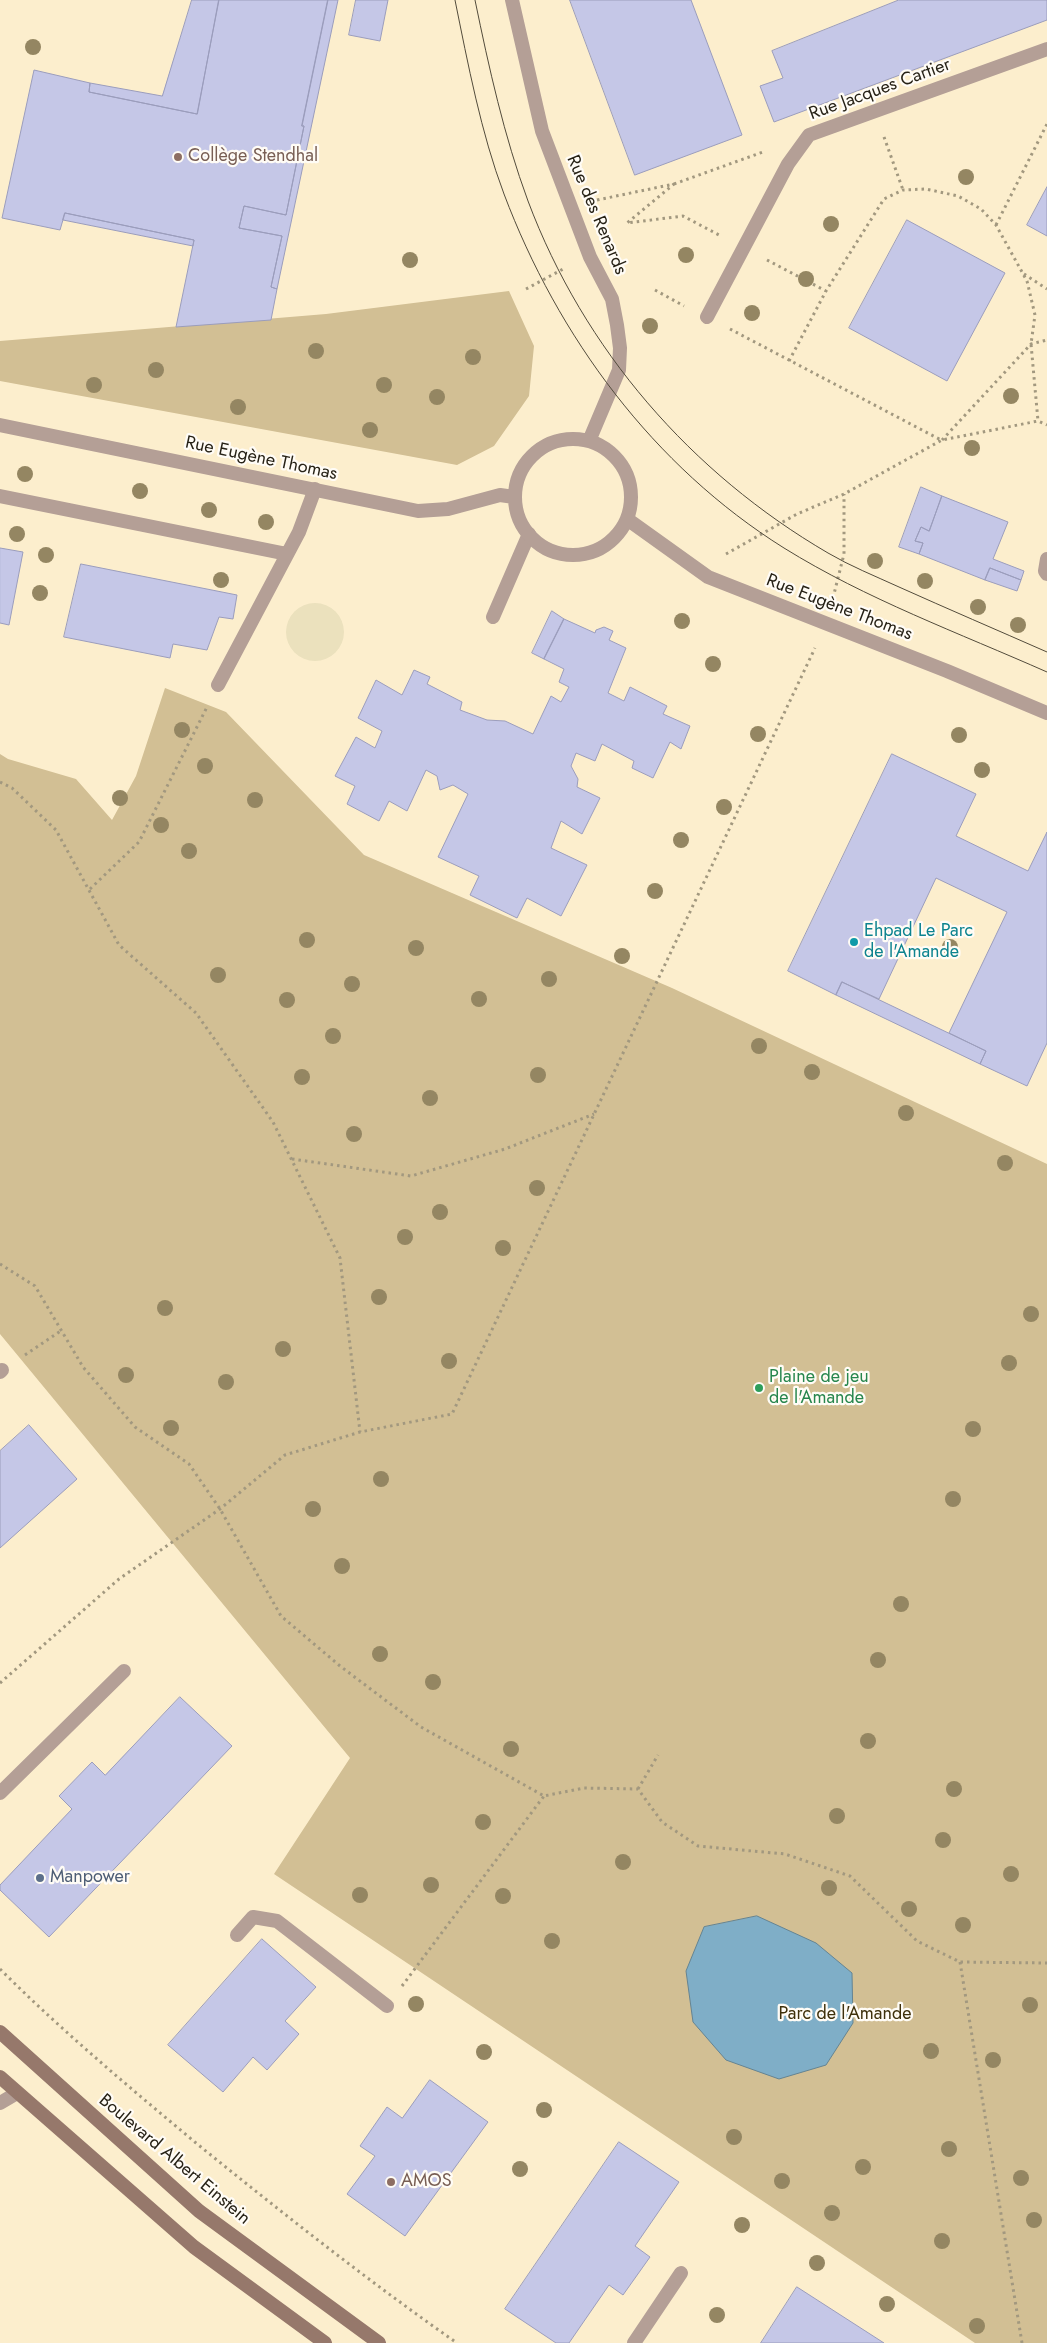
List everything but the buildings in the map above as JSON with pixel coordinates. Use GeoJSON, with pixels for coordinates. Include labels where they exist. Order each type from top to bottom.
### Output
{"type":"FeatureCollection","features":[{"type":"Feature","properties":{"kind":"main road","name":"Boulevard Albert Einstein"},"geometry":{"type":"LineString","coordinates":[[0,2032],[199,2210],[379,2343]]}},
{"type":"Feature","properties":{"kind":"main road"},"geometry":{"type":"LineString","coordinates":[[0,2077],[194,2247],[325,2343]]}},
{"type":"Feature","properties":{"kind":"street","name":"Rue des Renards"},"geometry":{"type":"LineString","coordinates":[[512,0],[542,132],[590,257],[612,299],[617,325],[620,348],[619,370],[589,441]]}},
{"type":"Feature","properties":{"kind":"street","name":"Rue Jacques Cartier"},"geometry":{"type":"LineString","coordinates":[[707,317],[788,164],[809,135],[1047,49]]}},
{"type":"Feature","properties":{"kind":"street","name":"Rue Eugène Thomas"},"geometry":{"type":"LineString","coordinates":[[0,425],[418,511],[448,509],[500,495],[514,497]]}},
{"type":"Feature","properties":{"kind":"street"},"geometry":{"type":"LineString","coordinates":[[559,440],[589,441],[609,452],[624,468],[631,496],[627,519],[621,531],[610,542],[590,553],[568,555],[553,552],[529,534],[518,514],[514,497],[518,476],[526,462],[537,450],[559,440]]}},
{"type":"Feature","properties":{"kind":"street"},"geometry":{"type":"LineString","coordinates":[[218,685],[299,532],[315,489]]}},
{"type":"Feature","properties":{"kind":"street"},"geometry":{"type":"LineString","coordinates":[[0,496],[287,554]]}},
{"type":"Feature","properties":{"kind":"street","name":"Rue Eugène Thomas"},"geometry":{"type":"LineString","coordinates":[[627,519],[708,577],[827,623],[1047,713]]}},
{"type":"Feature","properties":{"kind":"street"},"geometry":{"type":"LineString","coordinates":[[494,617],[529,534]]}},
{"type":"Feature","properties":{"kind":"street"},"geometry":{"type":"LineString","coordinates":[[1047,559],[1045,571],[1047,574]]}},
{"type":"Feature","properties":{"kind":"street"},"geometry":{"type":"LineString","coordinates":[[0,1793],[124,1671]]}},
{"type":"Feature","properties":{"kind":"street"},"geometry":{"type":"LineString","coordinates":[[237,1934],[252,1917],[277,1921],[387,2006]]}},
{"type":"Feature","properties":{"kind":"street"},"geometry":{"type":"LineString","coordinates":[[0,2103],[17,2093]]}},
{"type":"Feature","properties":{"kind":"street"},"geometry":{"type":"LineString","coordinates":[[634,2343],[681,2273]]}},
{"type":"Feature","properties":{"kind":"path"},"geometry":{"type":"LineString","coordinates":[[876,112],[903,190]]}},
{"type":"Feature","properties":{"kind":"path"},"geometry":{"type":"LineString","coordinates":[[996,225],[1047,124]]}},
{"type":"Feature","properties":{"kind":"path"},"geometry":{"type":"LineString","coordinates":[[592,201],[674,184],[764,151]]}},
{"type":"Feature","properties":{"kind":"path"},"geometry":{"type":"LineString","coordinates":[[674,184],[628,223],[683,216],[826,291]]}},
{"type":"Feature","properties":{"kind":"path"},"geometry":{"type":"LineString","coordinates":[[790,361],[826,291],[884,199],[903,190],[926,189],[958,196],[981,209],[996,225],[1027,281],[1034,315],[1031,344],[1038,420]]}},
{"type":"Feature","properties":{"kind":"path"},"geometry":{"type":"LineString","coordinates":[[526,289],[571,266]]}},
{"type":"Feature","properties":{"kind":"path"},"geometry":{"type":"LineString","coordinates":[[1022,273],[1047,288]]}},
{"type":"Feature","properties":{"kind":"path"},"geometry":{"type":"LineString","coordinates":[[655,290],[942,440]]}},
{"type":"Feature","properties":{"kind":"path"},"geometry":{"type":"LineString","coordinates":[[942,440],[1031,344],[1047,340]]}},
{"type":"Feature","properties":{"kind":"path"},"geometry":{"type":"LineString","coordinates":[[721,557],[797,514],[844,494],[942,440],[1038,420],[1047,425]]}},
{"type":"Feature","properties":{"kind":"path"},"geometry":{"type":"LineString","coordinates":[[0,1683],[119,1579],[220,1509],[285,1456],[360,1432],[452,1414],[827,623],[844,554],[844,494]]}},
{"type":"Feature","properties":{"kind":"path"},"geometry":{"type":"LineString","coordinates":[[90,889],[139,842],[218,685]]}},
{"type":"Feature","properties":{"kind":"path"},"geometry":{"type":"LineString","coordinates":[[0,782],[12,788],[56,830],[119,945],[196,1012],[273,1122],[340,1258],[360,1432]]}},
{"type":"Feature","properties":{"kind":"path"},"geometry":{"type":"LineString","coordinates":[[291,1159],[411,1176],[505,1148],[594,1114]]}},
{"type":"Feature","properties":{"kind":"path"},"geometry":{"type":"LineString","coordinates":[[0,1264],[36,1286],[84,1367],[135,1427],[189,1464],[220,1509],[281,1616],[340,1666],[421,1727],[544,1796],[584,1788],[638,1790]]}},
{"type":"Feature","properties":{"kind":"path"},"geometry":{"type":"LineString","coordinates":[[1,1371],[62,1330]]}},
{"type":"Feature","properties":{"kind":"path"},"geometry":{"type":"LineString","coordinates":[[638,1790],[658,1755]]}},
{"type":"Feature","properties":{"kind":"path"},"geometry":{"type":"LineString","coordinates":[[638,1790],[662,1822],[698,1846],[785,1854],[850,1876],[917,1941],[960,1962],[1047,1963]]}},
{"type":"Feature","properties":{"kind":"path"},"geometry":{"type":"LineString","coordinates":[[387,2006],[544,1796]]}},
{"type":"Feature","properties":{"kind":"path"},"geometry":{"type":"LineString","coordinates":[[960,1962],[1022,2343]]}},
{"type":"Feature","properties":{"kind":"path"},"geometry":{"type":"LineString","coordinates":[[0,1969],[30,1999],[142,2098],[241,2180],[342,2259],[457,2343]]}},
{"type":"Feature","properties":{"kind":"green space"},"geometry":{"type":"Polygon","coordinates":[[[509,291],[534,346],[529,396],[494,446],[457,465],[0,381],[0,341],[326,314],[509,291]]]}},
{"type":"Feature","properties":{"kind":"green space","name":"Parc de l'Amande"},"geometry":{"type":"Polygon","coordinates":[[[165,688],[226,712],[364,855],[672,988],[1047,1164],[1047,2343],[975,2343],[274,1874],[350,1758],[0,1334],[0,754],[8,759],[76,779],[112,820],[136,776],[165,688]]]}},
{"type":"Feature","properties":{"kind":"sand"},"geometry":{"type":"Polygon","coordinates":[[[315,603],[331,608],[339,616],[344,632],[339,648],[331,656],[315,661],[299,656],[291,648],[286,632],[291,616],[299,608],[315,603]]]}},
{"type":"Feature","properties":{"kind":"water"},"geometry":{"type":"Polygon","coordinates":[[[757,1916],[816,1943],[852,1973],[853,2023],[826,2065],[779,2079],[726,2060],[693,2022],[686,1971],[704,1927],[757,1916]]]}},
{"type":"Feature","properties":{"kind":"tram line"},"geometry":{"type":"LineString","coordinates":[[455,0],[488,147],[504,194],[526,247],[552,298],[582,347],[615,394],[652,438],[693,478],[737,515],[784,548],[880,599],[1047,672]]}},
{"type":"Feature","properties":{"kind":"tram line"},"geometry":{"type":"LineString","coordinates":[[475,0],[504,127],[528,201],[551,256],[579,308],[611,357],[648,403],[688,446],[731,485],[778,521],[828,553],[863,571],[1047,652]]}},
{"type":"Feature","properties":{"kind":"place","name":"Collège Stendhal"},"geometry":{"type":"Point","coordinates":[178,157]}},
{"type":"Feature","properties":{"kind":"place","name":"Ehpad Le Parc de l'Amande"},"geometry":{"type":"Point","coordinates":[854,942]}},
{"type":"Feature","properties":{"kind":"place","name":"Plaine de jeu de l'Amande"},"geometry":{"type":"Point","coordinates":[759,1388]}},
{"type":"Feature","properties":{"kind":"place","name":"Manpower"},"geometry":{"type":"Point","coordinates":[40,1878]}},
{"type":"Feature","properties":{"kind":"place","name":"AMOS"},"geometry":{"type":"Point","coordinates":[391,2182]}}]}
